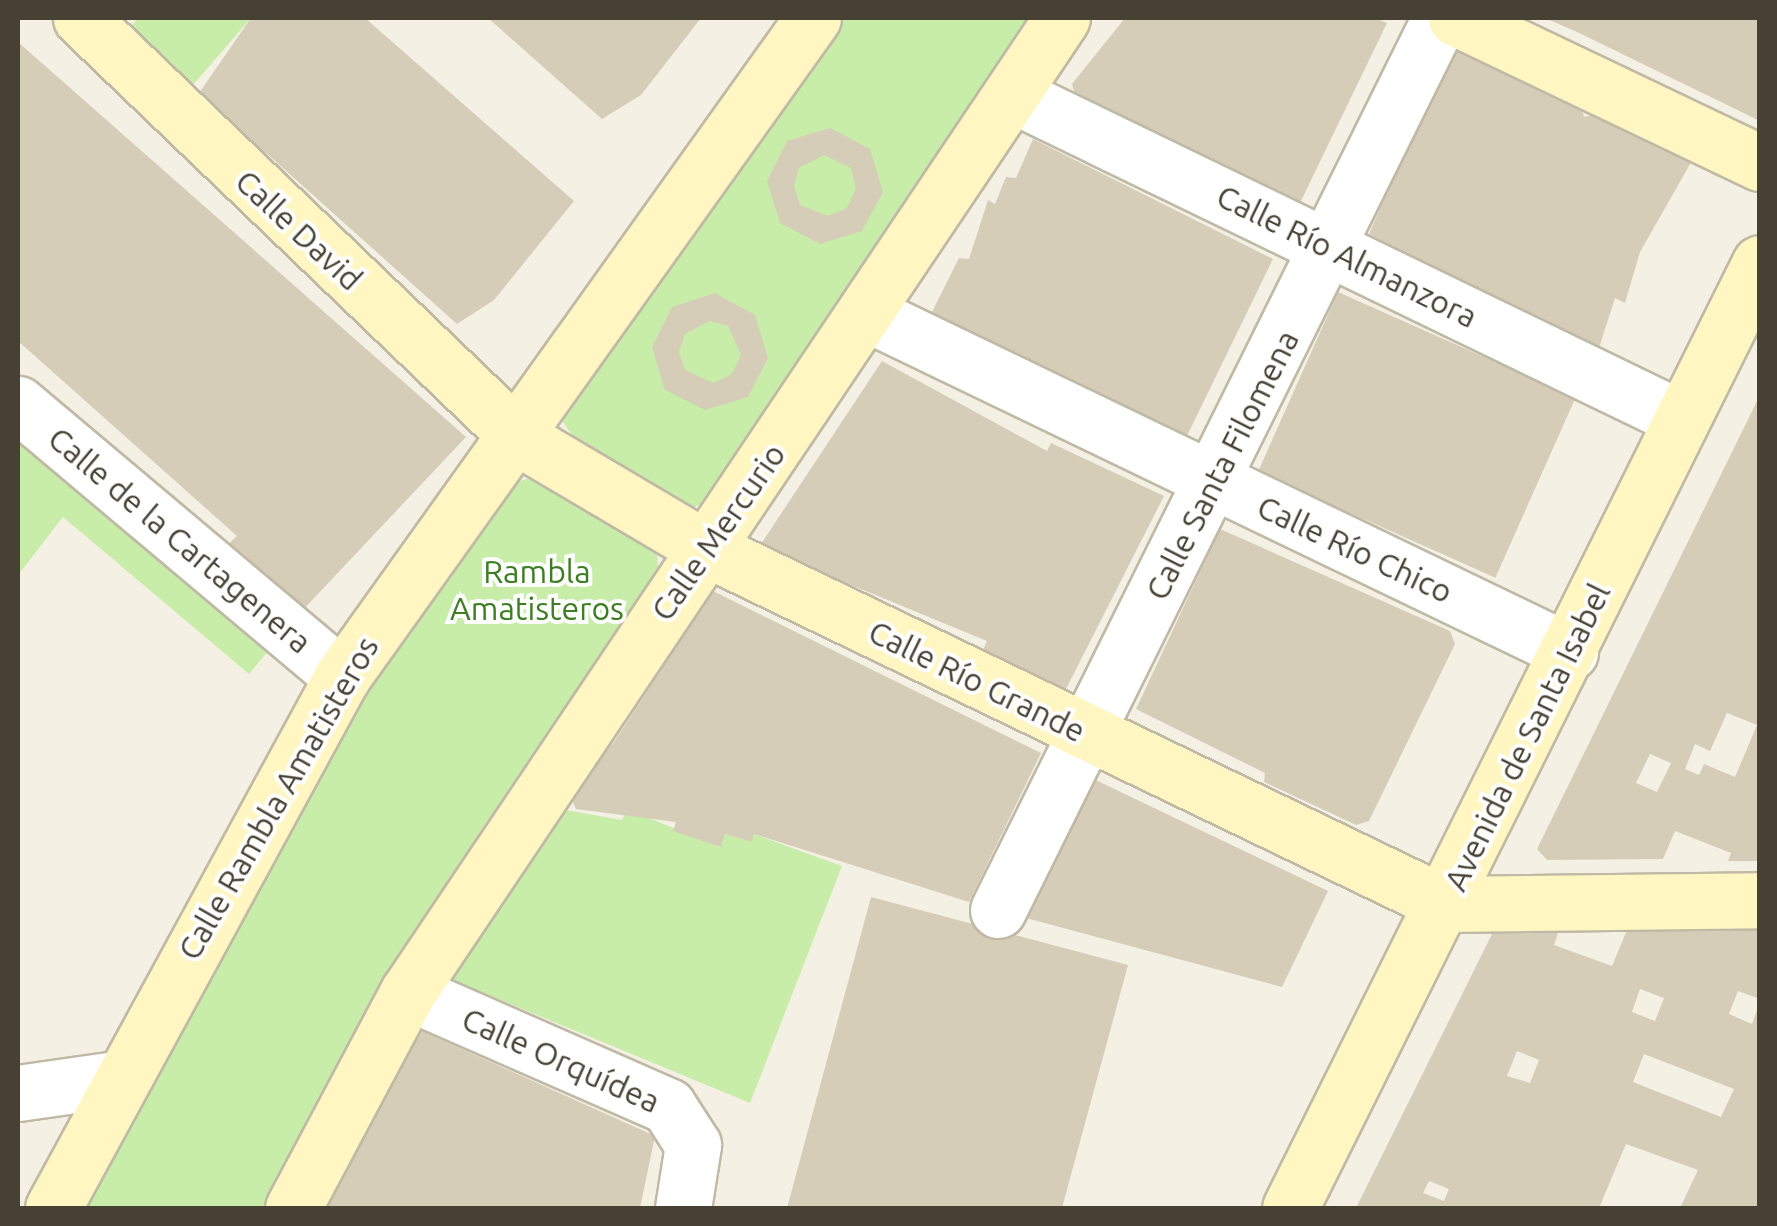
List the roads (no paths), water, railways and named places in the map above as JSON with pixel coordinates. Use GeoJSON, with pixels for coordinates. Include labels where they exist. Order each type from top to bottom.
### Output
{"type":"FeatureCollection","features":[{"type":"Feature","properties":{"kind":"street","name":"Calle David"},"geometry":{"type":"LineString","coordinates":[[81,18],[519,438]]}},
{"type":"Feature","properties":{"kind":"street","name":"Calle Rambla Amatisteros"},"geometry":{"type":"LineString","coordinates":[[53,1208],[116,1079],[342,676],[519,438],[812,18]]}},
{"type":"Feature","properties":{"kind":"street","name":"Calle Mercurio"},"geometry":{"type":"LineString","coordinates":[[293,1208],[408,992],[705,548],[870,316],[1062,18]]}},
{"type":"Feature","properties":{"kind":"street","name":"Calle Santa Filomena"},"geometry":{"type":"LineString","coordinates":[[998,910],[1216,483],[1440,18]]}},
{"type":"Feature","properties":{"kind":"street"},"geometry":{"type":"LineString","coordinates":[[1456,18],[1760,163]]}},
{"type":"Feature","properties":{"kind":"street","name":"Calle Río Almanzora"},"geometry":{"type":"LineString","coordinates":[[1013,94],[1680,418]]}},
{"type":"Feature","properties":{"kind":"street","name":"Avenida de Santa Isabel"},"geometry":{"type":"LineString","coordinates":[[1290,1208],[1445,904],[1680,418],[1760,263]]}},
{"type":"Feature","properties":{"kind":"street","name":"Calle Río Chico"},"geometry":{"type":"LineString","coordinates":[[870,316],[1570,652]]}},
{"type":"Feature","properties":{"kind":"street","name":"Calle de la Cartagenera"},"geometry":{"type":"LineString","coordinates":[[18,404],[342,676]]}},
{"type":"Feature","properties":{"kind":"street","name":"Calle Río Grande"},"geometry":{"type":"LineString","coordinates":[[519,438],[705,548],[1445,904]]}},
{"type":"Feature","properties":{"kind":"street"},"geometry":{"type":"LineString","coordinates":[[1445,904],[1760,900]]}},
{"type":"Feature","properties":{"kind":"street","name":"Calle Orquídea"},"geometry":{"type":"LineString","coordinates":[[408,992],[668,1106],[693,1145],[683,1208]]}},
{"type":"Feature","properties":{"kind":"street"},"geometry":{"type":"LineString","coordinates":[[18,1093],[116,1079]]}},
{"type":"Feature","properties":{"kind":"park label","name":"Rambla Amatisteros"},"geometry":{"type":"Point","coordinates":[537,590]}}]}
